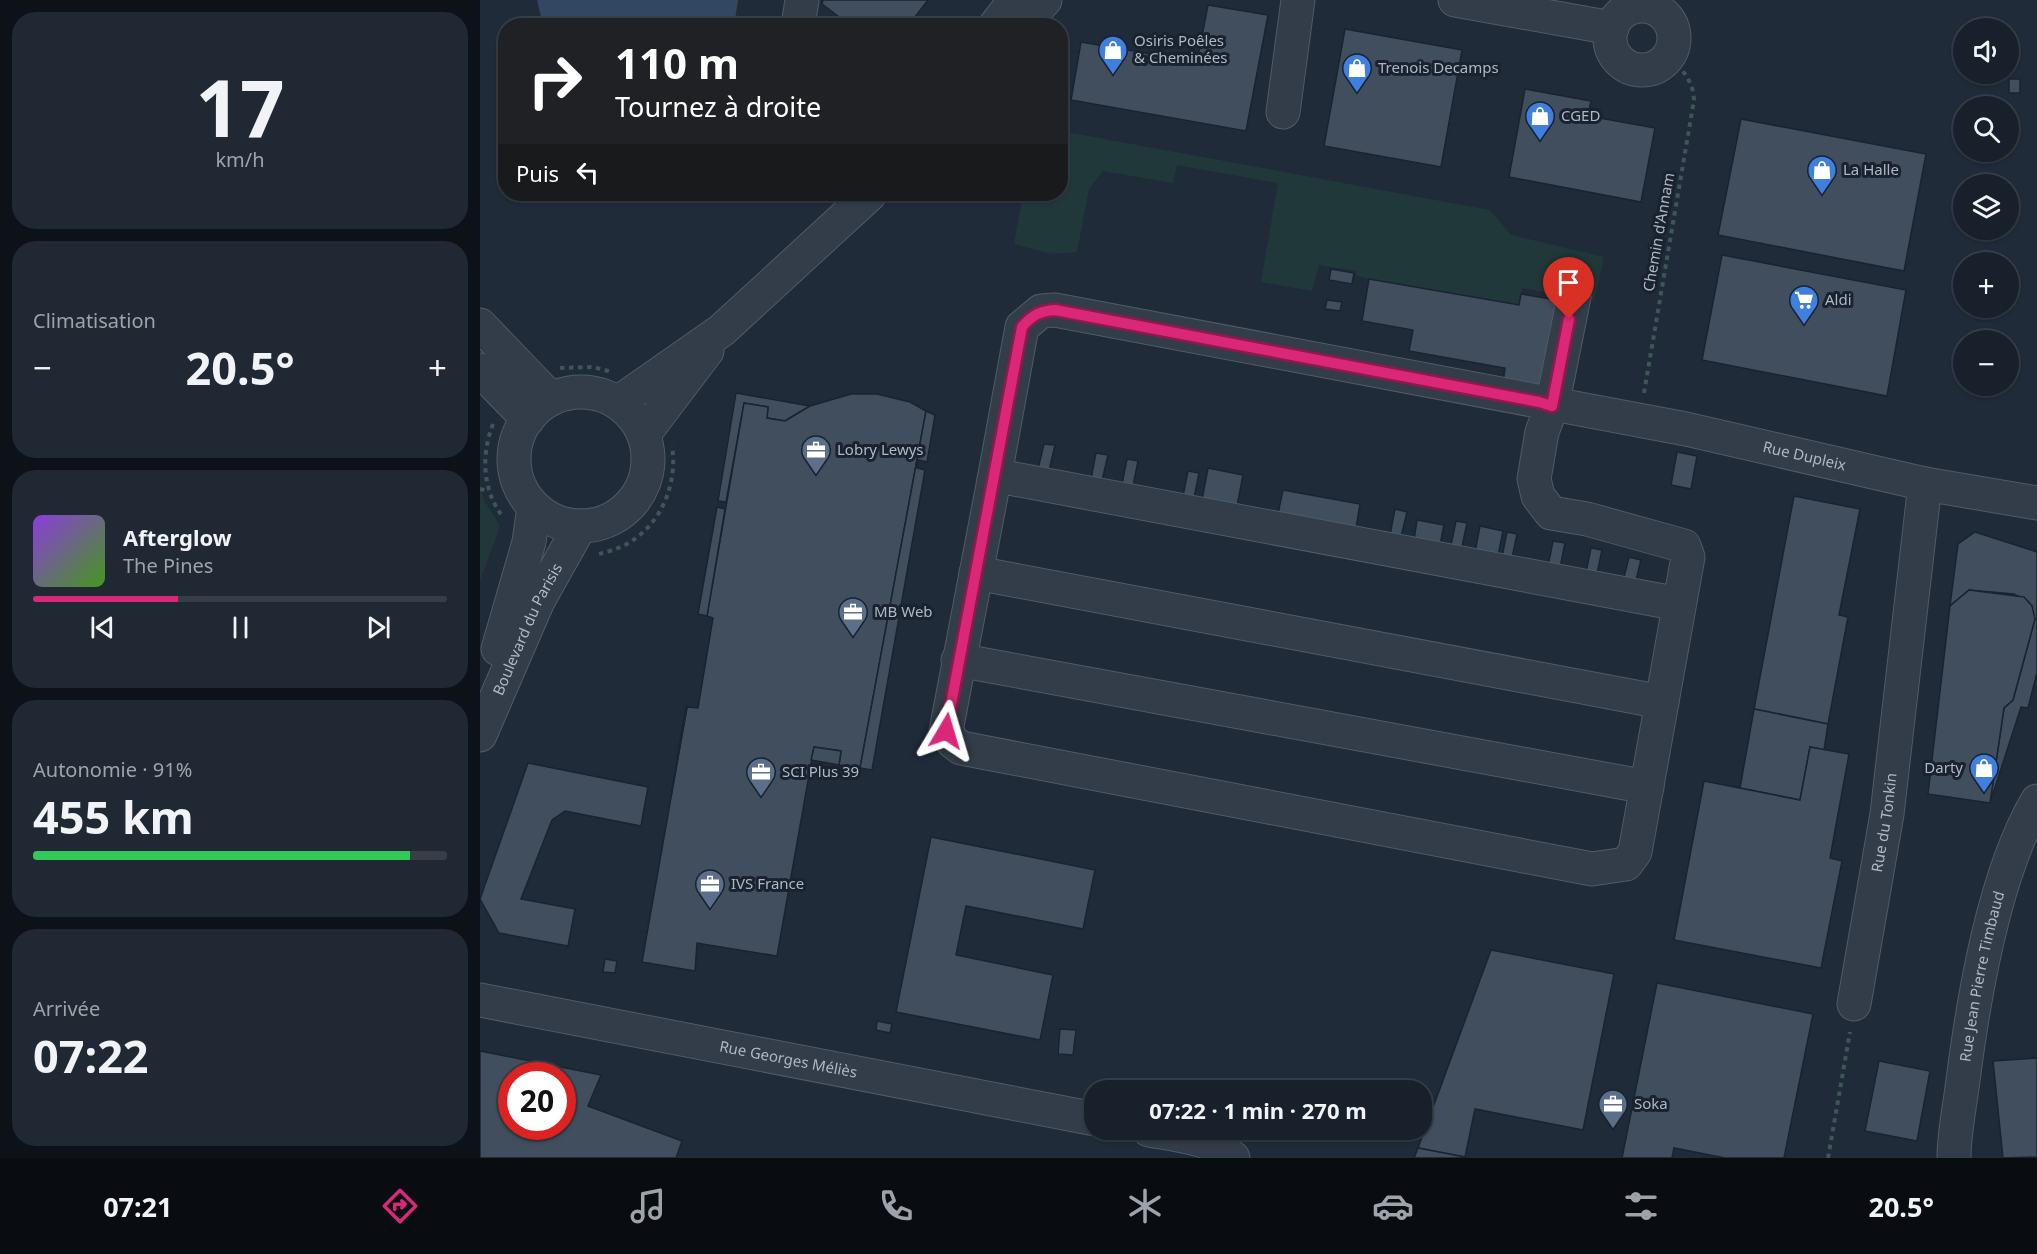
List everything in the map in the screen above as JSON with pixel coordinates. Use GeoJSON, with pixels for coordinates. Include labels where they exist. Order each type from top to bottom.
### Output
{"type":"FeatureCollection","features":[{"type":"Feature","properties":{"kind":"street"},"geometry":{"type":"LineString","coordinates":[[799,18],[802,0]]}},
{"type":"Feature","properties":{"kind":"street"},"geometry":{"type":"LineString","coordinates":[[1001,18],[1015,0]]}},
{"type":"Feature","properties":{"kind":"street"},"geometry":{"type":"LineString","coordinates":[[1029,18],[1045,0]]}},
{"type":"Feature","properties":{"kind":"street"},"geometry":{"type":"LineString","coordinates":[[1283,112],[1298,0]]}},
{"type":"Feature","properties":{"kind":"street"},"geometry":{"type":"LineString","coordinates":[[1455,0],[1612,28]]}},
{"type":"Feature","properties":{"kind":"street"},"geometry":{"type":"LineString","coordinates":[[1652,4],[1671,25],[1674,35],[1668,56],[1653,68],[1632,69],[1623,64],[1611,48],[1612,28],[1625,11],[1652,4]]}},
{"type":"Feature","properties":{"kind":"street"},"geometry":{"type":"LineString","coordinates":[[480,370],[530,398],[582,392],[629,394],[722,330],[862,201]]}},
{"type":"Feature","properties":{"kind":"street"},"geometry":{"type":"LineString","coordinates":[[1574,297],[1562,407],[1542,432],[1534,479],[1538,496],[1551,513],[1587,519],[1684,546],[1688,557],[1635,852],[1626,864],[1592,869],[961,748],[953,742],[946,731],[994,480],[1009,478],[1021,480],[1679,604]]}},
{"type":"Feature","properties":{"kind":"street","name":"Rue Dupleix"},"geometry":{"type":"LineString","coordinates":[[994,480],[1022,327],[1041,311],[1067,312],[1640,421],[1925,484],[2037,503]]}},
{"type":"Feature","properties":{"kind":"street"},"geometry":{"type":"LineString","coordinates":[[480,326],[530,398]]}},
{"type":"Feature","properties":{"kind":"street"},"geometry":{"type":"LineString","coordinates":[[530,398],[515,448],[514,464],[524,495],[534,507],[555,520],[580,526],[599,524],[615,517],[636,497],[647,471],[653,423],[722,330]]}},
{"type":"Feature","properties":{"kind":"street"},"geometry":{"type":"LineString","coordinates":[[629,394],[636,420],[653,423]]}},
{"type":"Feature","properties":{"kind":"street","name":"Rue du Tonkin"},"geometry":{"type":"LineString","coordinates":[[1854,1004],[1887,814],[1925,484]]}},
{"type":"Feature","properties":{"kind":"street","name":"Boulevard du Parisis"},"geometry":{"type":"LineString","coordinates":[[480,711],[529,542],[534,507]]}},
{"type":"Feature","properties":{"kind":"street","name":"Boulevard du Parisis"},"geometry":{"type":"LineString","coordinates":[[480,735],[538,601],[580,526]]}},
{"type":"Feature","properties":{"kind":"street"},"geometry":{"type":"LineString","coordinates":[[976,573],[1662,702]]}},
{"type":"Feature","properties":{"kind":"street"},"geometry":{"type":"LineString","coordinates":[[958,660],[1647,787]]}},
{"type":"Feature","properties":{"kind":"street","name":"Rue Jean Pierre Timbaud"},"geometry":{"type":"LineString","coordinates":[[1954,1158],[1972,1010],[1996,909],[2022,827],[2037,801]]}},
{"type":"Feature","properties":{"kind":"street","name":"Rue Georges Méliès"},"geometry":{"type":"LineString","coordinates":[[480,1000],[1084,1117]]}},
{"type":"Feature","properties":{"kind":"street"},"geometry":{"type":"LineString","coordinates":[[1198,1140],[1226,1151],[1233,1158]]}},
{"type":"Feature","properties":{"kind":"path","name":"Chemin d'Annam"},"geometry":{"type":"LineString","coordinates":[[1640,421],[1694,100],[1693,88],[1684,71],[1668,56]]}},
{"type":"Feature","properties":{"kind":"path"},"geometry":{"type":"LineString","coordinates":[[529,542],[510,527],[489,491],[485,466],[486,441],[495,418],[530,398],[552,370],[572,366],[593,367],[614,372],[629,394]]}},
{"type":"Feature","properties":{"kind":"path"},"geometry":{"type":"LineString","coordinates":[[562,555],[595,556],[626,545],[651,524],[669,496],[675,464],[670,431],[653,423]]}},
{"type":"Feature","properties":{"kind":"path"},"geometry":{"type":"LineString","coordinates":[[480,489],[489,491]]}},
{"type":"Feature","properties":{"kind":"path"},"geometry":{"type":"LineString","coordinates":[[1828,1158],[1854,1004]]}},
{"type":"Feature","properties":{"kind":"green space"},"geometry":{"type":"Polygon","coordinates":[[[1068,132],[1490,210],[1511,235],[1604,257],[1594,301],[1522,288],[1519,305],[1369,279],[1357,276],[1355,271],[1319,265],[1312,291],[1261,282],[1278,183],[1177,165],[1173,183],[1103,171],[1089,189],[1077,252],[1051,254],[1014,244],[1022,201],[1068,201],[1068,132]]]}},
{"type":"Feature","properties":{"kind":"green space"},"geometry":{"type":"Polygon","coordinates":[[[480,483],[484,500],[500,526],[480,581],[480,483]]]}},
{"type":"Feature","properties":{"kind":"water"},"geometry":{"type":"Polygon","coordinates":[[[537,0],[738,0],[735,18],[541,18],[537,0]]]}},
{"type":"Feature","properties":{"kind":"building"},"geometry":{"type":"Polygon","coordinates":[[[823,0],[928,0],[914,18],[840,18],[822,4],[823,0]]]}},
{"type":"Feature","properties":{"kind":"building"},"geometry":{"type":"Polygon","coordinates":[[[1208,5],[1268,15],[1246,131],[1071,100],[1081,42],[1197,62],[1208,5]]]}},
{"type":"Feature","properties":{"kind":"building"},"geometry":{"type":"Polygon","coordinates":[[[1345,29],[1462,50],[1441,167],[1324,146],[1345,29]]]}},
{"type":"Feature","properties":{"kind":"building"},"geometry":{"type":"Polygon","coordinates":[[[2020,79],[2020,93],[2009,93],[2009,84],[2019,84],[2020,79]]]}},
{"type":"Feature","properties":{"kind":"building"},"geometry":{"type":"Polygon","coordinates":[[[1525,89],[1591,101],[1588,116],[1655,128],[1641,202],[1509,177],[1525,89]]]}},
{"type":"Feature","properties":{"kind":"building","name":"La Halle"},"geometry":{"type":"Polygon","coordinates":[[[1741,119],[1926,154],[1904,271],[1718,235],[1741,119]]]}},
{"type":"Feature","properties":{"kind":"building","name":"Aldi"},"geometry":{"type":"Polygon","coordinates":[[[1722,255],[1906,290],[1887,396],[1702,360],[1722,255]]]}},
{"type":"Feature","properties":{"kind":"building"},"geometry":{"type":"Polygon","coordinates":[[[1331,269],[1354,273],[1352,284],[1329,280],[1331,269]]]}},
{"type":"Feature","properties":{"kind":"building"},"geometry":{"type":"Polygon","coordinates":[[[1369,279],[1519,305],[1521,294],[1562,301],[1546,390],[1503,382],[1505,368],[1409,351],[1413,330],[1362,321],[1369,279]]]}},
{"type":"Feature","properties":{"kind":"building"},"geometry":{"type":"Polygon","coordinates":[[[1327,300],[1342,302],[1340,311],[1325,309],[1327,300]]]}},
{"type":"Feature","properties":{"kind":"building"},"geometry":{"type":"Polygon","coordinates":[[[736,393],[810,406],[785,421],[767,418],[768,407],[744,403],[726,502],[718,501],[736,393]]]}},
{"type":"Feature","properties":{"kind":"building"},"geometry":{"type":"Polygon","coordinates":[[[851,394],[877,394],[910,402],[926,411],[860,768],[839,765],[841,751],[814,747],[777,956],[697,943],[695,971],[642,962],[687,707],[698,708],[713,618],[707,616],[744,403],[768,407],[767,418],[785,421],[810,406],[851,394]]]}},
{"type":"Feature","properties":{"kind":"building"},"geometry":{"type":"Polygon","coordinates":[[[926,411],[935,415],[927,462],[918,460],[917,468],[925,470],[872,770],[860,768],[926,411]]]}},
{"type":"Feature","properties":{"kind":"building"},"geometry":{"type":"Polygon","coordinates":[[[1044,444],[1055,445],[1049,471],[1038,469],[1044,444]]]}},
{"type":"Feature","properties":{"kind":"building"},"geometry":{"type":"Polygon","coordinates":[[[1677,452],[1697,456],[1691,489],[1671,485],[1677,452]]]}},
{"type":"Feature","properties":{"kind":"building"},"geometry":{"type":"Polygon","coordinates":[[[1096,453],[1108,455],[1102,481],[1091,479],[1096,453]]]}},
{"type":"Feature","properties":{"kind":"building"},"geometry":{"type":"Polygon","coordinates":[[[1127,459],[1138,461],[1133,486],[1122,484],[1127,459]]]}},
{"type":"Feature","properties":{"kind":"building"},"geometry":{"type":"Polygon","coordinates":[[[1208,468],[1243,475],[1237,506],[1202,500],[1208,468]]]}},
{"type":"Feature","properties":{"kind":"building"},"geometry":{"type":"Polygon","coordinates":[[[1188,471],[1199,473],[1194,498],[1183,496],[1188,471]]]}},
{"type":"Feature","properties":{"kind":"building"},"geometry":{"type":"Polygon","coordinates":[[[1283,490],[1360,504],[1356,528],[1278,514],[1283,490]]]}},
{"type":"Feature","properties":{"kind":"building"},"geometry":{"type":"Polygon","coordinates":[[[1794,496],[1860,509],[1839,615],[1848,617],[1828,724],[1754,709],[1794,496]]]}},
{"type":"Feature","properties":{"kind":"building"},"geometry":{"type":"Polygon","coordinates":[[[717,507],[725,509],[707,616],[698,614],[717,507]]]}},
{"type":"Feature","properties":{"kind":"building"},"geometry":{"type":"Polygon","coordinates":[[[1395,509],[1407,512],[1401,537],[1390,535],[1395,509]]]}},
{"type":"Feature","properties":{"kind":"building"},"geometry":{"type":"Polygon","coordinates":[[[1417,520],[1444,525],[1440,545],[1414,540],[1417,520]]]}},
{"type":"Feature","properties":{"kind":"building"},"geometry":{"type":"Polygon","coordinates":[[[1456,521],[1467,523],[1462,547],[1451,545],[1456,521]]]}},
{"type":"Feature","properties":{"kind":"building"},"geometry":{"type":"Polygon","coordinates":[[[1480,526],[1503,531],[1498,556],[1475,552],[1480,526]]]}},
{"type":"Feature","properties":{"kind":"building"},"geometry":{"type":"Polygon","coordinates":[[[1507,532],[1517,534],[1512,558],[1502,557],[1507,532]]]}},
{"type":"Feature","properties":{"kind":"building"},"geometry":{"type":"Polygon","coordinates":[[[1975,532],[2037,552],[2037,672],[2028,708],[2021,707],[1990,803],[2004,708],[2013,700],[2035,619],[2029,602],[2014,594],[1969,590],[1950,606],[1958,544],[1975,532]]]}},
{"type":"Feature","properties":{"kind":"building"},"geometry":{"type":"Polygon","coordinates":[[[1553,541],[1565,543],[1560,568],[1548,566],[1553,541]]]}},
{"type":"Feature","properties":{"kind":"building"},"geometry":{"type":"Polygon","coordinates":[[[1591,548],[1602,550],[1597,574],[1586,572],[1591,548]]]}},
{"type":"Feature","properties":{"kind":"building"},"geometry":{"type":"Polygon","coordinates":[[[1629,557],[1641,560],[1635,584],[1623,581],[1629,557]]]}},
{"type":"Feature","properties":{"kind":"building"},"geometry":{"type":"Polygon","coordinates":[[[1969,590],[2024,597],[2032,606],[2035,619],[2013,700],[2004,708],[1990,803],[1928,794],[1950,606],[1969,590]]]}},
{"type":"Feature","properties":{"kind":"building"},"geometry":{"type":"Polygon","coordinates":[[[686,706],[687,707],[671,796],[686,706]]]}},
{"type":"Feature","properties":{"kind":"building"},"geometry":{"type":"Polygon","coordinates":[[[1754,709],[1828,724],[1824,750],[1810,747],[1800,800],[1740,788],[1754,709]]]}},
{"type":"Feature","properties":{"kind":"building"},"geometry":{"type":"Polygon","coordinates":[[[814,747],[841,751],[839,765],[811,760],[814,747]]]}},
{"type":"Feature","properties":{"kind":"building"},"geometry":{"type":"Polygon","coordinates":[[[1810,747],[1849,754],[1830,858],[1842,861],[1821,968],[1674,940],[1704,781],[1800,800],[1810,747]]]}},
{"type":"Feature","properties":{"kind":"building"},"geometry":{"type":"Polygon","coordinates":[[[528,763],[648,787],[641,826],[565,811],[552,820],[521,899],[575,909],[568,946],[499,933],[480,899],[528,763]]]}},
{"type":"Feature","properties":{"kind":"building"},"geometry":{"type":"Polygon","coordinates":[[[931,837],[1095,870],[1083,929],[966,906],[956,955],[1053,975],[1040,1040],[896,1012],[931,837]]]}},
{"type":"Feature","properties":{"kind":"building"},"geometry":{"type":"Polygon","coordinates":[[[1491,950],[1614,974],[1583,1130],[1475,1109],[1465,1157],[1418,1148],[1421,1140],[1432,1140],[1432,1110],[1491,950]]]}},
{"type":"Feature","properties":{"kind":"building"},"geometry":{"type":"Polygon","coordinates":[[[605,959],[617,961],[615,973],[603,972],[605,959]]]}},
{"type":"Feature","properties":{"kind":"building"},"geometry":{"type":"Polygon","coordinates":[[[1657,983],[1813,1014],[1784,1158],[1725,1158],[1674,1148],[1672,1158],[1622,1158],[1657,983]]]}},
{"type":"Feature","properties":{"kind":"building"},"geometry":{"type":"Polygon","coordinates":[[[877,1021],[892,1024],[890,1033],[876,1030],[877,1021]]]}},
{"type":"Feature","properties":{"kind":"building"},"geometry":{"type":"Polygon","coordinates":[[[1060,1029],[1076,1030],[1073,1055],[1058,1054],[1060,1029]]]}},
{"type":"Feature","properties":{"kind":"building"},"geometry":{"type":"Polygon","coordinates":[[[480,1051],[535,1062],[498,1062],[498,1140],[576,1140],[576,1070],[601,1075],[588,1106],[682,1141],[676,1158],[480,1158],[480,1051]]]}},
{"type":"Feature","properties":{"kind":"building"},"geometry":{"type":"Polygon","coordinates":[[[2037,1058],[2037,1157],[2003,1158],[1993,1061],[2037,1058]]]}},
{"type":"Feature","properties":{"kind":"building"},"geometry":{"type":"Polygon","coordinates":[[[1879,1061],[1930,1071],[1917,1141],[1865,1131],[1879,1061]]]}},
{"type":"Feature","properties":{"kind":"building"},"geometry":{"type":"Polygon","coordinates":[[[1418,1148],[1465,1157],[1465,1158],[1414,1158],[1418,1148]]]}},
{"type":"Feature","properties":{"kind":"place","name":"Osiris Poêles & Cheminées"},"geometry":{"type":"Point","coordinates":[1113,76]}},
{"type":"Feature","properties":{"kind":"place","name":"Trenois Decamps"},"geometry":{"type":"Point","coordinates":[1357,94]}},
{"type":"Feature","properties":{"kind":"place","name":"CGED"},"geometry":{"type":"Point","coordinates":[1540,142]}},
{"type":"Feature","properties":{"kind":"place","name":"La Halle"},"geometry":{"type":"Point","coordinates":[1822,196]}},
{"type":"Feature","properties":{"kind":"place","name":"Aldi"},"geometry":{"type":"Point","coordinates":[1804,326]}},
{"type":"Feature","properties":{"kind":"place","name":"Lobry Lewys"},"geometry":{"type":"Point","coordinates":[816,476]}},
{"type":"Feature","properties":{"kind":"place","name":"MB Web"},"geometry":{"type":"Point","coordinates":[853,638]}},
{"type":"Feature","properties":{"kind":"place","name":"Darty"},"geometry":{"type":"Point","coordinates":[1984,794]}},
{"type":"Feature","properties":{"kind":"place","name":"SCI Plus 39"},"geometry":{"type":"Point","coordinates":[761,798]}},
{"type":"Feature","properties":{"kind":"place","name":"IVS France"},"geometry":{"type":"Point","coordinates":[710,910]}},
{"type":"Feature","properties":{"kind":"place","name":"Soka"},"geometry":{"type":"Point","coordinates":[1613,1130]}},
{"type":"Feature","properties":{"kind":"route"},"geometry":{"type":"LineString","coordinates":[[946,731],[946,717],[1022,327],[1041,311],[1055,310],[1552,406],[1569,319]]}}]}
